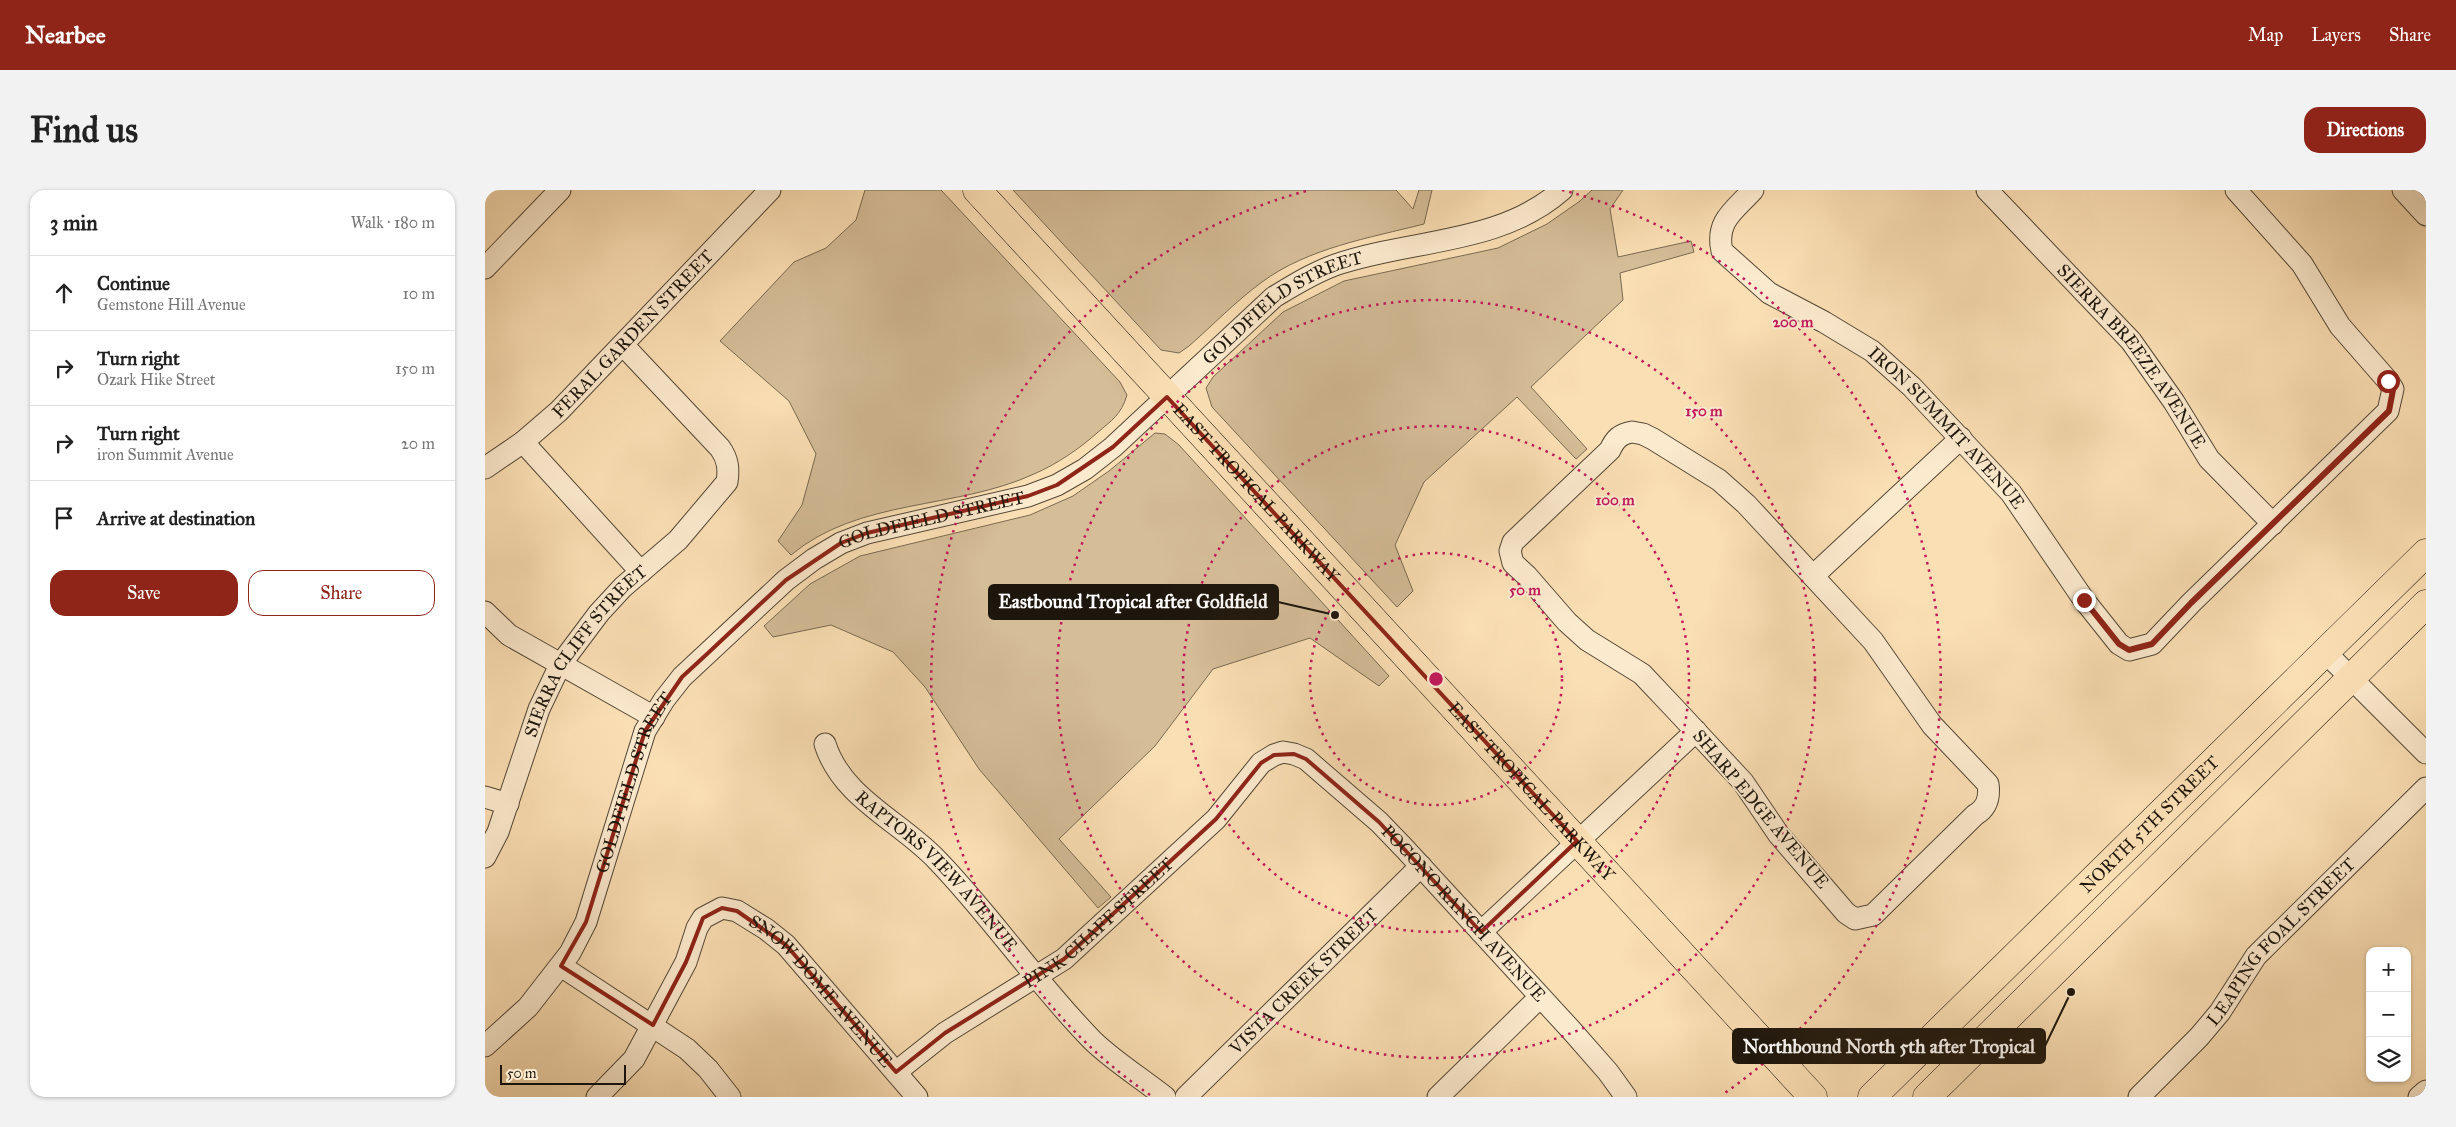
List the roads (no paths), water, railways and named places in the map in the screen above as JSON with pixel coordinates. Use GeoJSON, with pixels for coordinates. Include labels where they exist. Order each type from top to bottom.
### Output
{"type":"FeatureCollection","features":[{"type":"Feature","properties":{"kind":"main road","name":"EAST TROPICAL PARKWAY"},"geometry":{"type":"LineString","coordinates":[[977,190],[1813,1097]]}},
{"type":"Feature","properties":{"kind":"main road","name":"NORTH 5TH STREET"},"geometry":{"type":"LineString","coordinates":[[1873,1097],[2426,552]]}},
{"type":"Feature","properties":{"kind":"main road"},"geometry":{"type":"LineString","coordinates":[[1927,1097],[2426,604]]}},
{"type":"Feature","properties":{"kind":"street"},"geometry":{"type":"LineString","coordinates":[[485,268],[560,190]]}},
{"type":"Feature","properties":{"kind":"street","name":"FERAL GARDEN STREET"},"geometry":{"type":"LineString","coordinates":[[485,468],[523,442],[559,411],[770,190]]}},
{"type":"Feature","properties":{"kind":"street","name":"GOLDFIELD STREET"},"geometry":{"type":"LineString","coordinates":[[485,1046],[528,1008],[570,954],[586,922],[626,787],[645,731],[654,717],[682,677],[786,580],[814,559],[841,543],[867,533],[1029,496],[1057,485],[1085,469],[1113,447],[1274,297],[1305,278],[1336,265],[1471,234],[1508,223],[1533,211],[1561,190]]}},
{"type":"Feature","properties":{"kind":"street","name":"IRON SUMMIT AVENUE"},"geometry":{"type":"LineString","coordinates":[[1753,190],[1721,226],[1719,241],[1722,251],[1769,293],[1824,322],[1872,351],[1912,387],[2011,493],[2065,573],[2119,644],[2129,650],[2152,644],[2273,524]]}},
{"type":"Feature","properties":{"kind":"street","name":"SIERRA BREEZE AVENUE"},"geometry":{"type":"LineString","coordinates":[[1987,190],[2131,341],[2174,402],[2209,459],[2273,524]]}},
{"type":"Feature","properties":{"kind":"street"},"geometry":{"type":"LineString","coordinates":[[2236,190],[2302,264],[2340,326],[2388,381],[2393,390],[2389,411],[2273,524]]}},
{"type":"Feature","properties":{"kind":"street"},"geometry":{"type":"LineString","coordinates":[[2403,190],[2426,215]]}},
{"type":"Feature","properties":{"kind":"street","name":"SIERRA CLIFF STREET"},"geometry":{"type":"LineString","coordinates":[[485,857],[497,832],[539,709],[560,665],[599,613],[641,572],[678,540],[727,482],[729,472],[727,457],[721,448],[623,345]]}},
{"type":"Feature","properties":{"kind":"street","name":"SHARP EDGE AVENUE"},"geometry":{"type":"LineString","coordinates":[[1632,432],[1643,434],[1653,439],[1719,480],[1745,504],[1873,641],[1903,681],[1916,705],[1932,725],[1988,784],[1989,795],[1984,810],[1975,815],[1873,915],[1855,919],[1846,913],[1779,835],[1743,782],[1696,731],[1641,674],[1587,640],[1567,622],[1527,576],[1513,563],[1510,552],[1513,542],[1610,450],[1614,441],[1622,434],[1632,432]]}},
{"type":"Feature","properties":{"kind":"street"},"geometry":{"type":"LineString","coordinates":[[1813,576],[1961,438]]}},
{"type":"Feature","properties":{"kind":"street"},"geometry":{"type":"LineString","coordinates":[[523,442],[641,572]]}},
{"type":"Feature","properties":{"kind":"street"},"geometry":{"type":"LineString","coordinates":[[485,612],[509,635],[654,717]]}},
{"type":"Feature","properties":{"kind":"street"},"geometry":{"type":"LineString","coordinates":[[2324,651],[2426,752]]}},
{"type":"Feature","properties":{"kind":"street"},"geometry":{"type":"LineString","coordinates":[[1481,932],[1696,731]]}},
{"type":"Feature","properties":{"kind":"street","name":"RAPTORS VIEW AVENUE"},"geometry":{"type":"LineString","coordinates":[[825,744],[830,760],[855,793],[931,854],[1094,1042],[1165,1097]]}},
{"type":"Feature","properties":{"kind":"street","name":"PINK CHAFF STREET"},"geometry":{"type":"LineString","coordinates":[[896,1072],[945,1033],[1064,959],[1100,928],[1216,819],[1261,763],[1273,755],[1283,752]]}},
{"type":"Feature","properties":{"kind":"street","name":"POCONO RANCH AVENUE"},"geometry":{"type":"LineString","coordinates":[[1283,752],[1306,759],[1379,822],[1608,1072],[1626,1097]]}},
{"type":"Feature","properties":{"kind":"street","name":"LEAPING FOAL STREET"},"geometry":{"type":"LineString","coordinates":[[2139,1097],[2199,1037],[2219,1012],[2257,956],[2426,788]]}},
{"type":"Feature","properties":{"kind":"street"},"geometry":{"type":"LineString","coordinates":[[485,797],[507,804]]}},
{"type":"Feature","properties":{"kind":"street","name":"VISTA CREEK STREET"},"geometry":{"type":"LineString","coordinates":[[1186,1097],[1421,866]]}},
{"type":"Feature","properties":{"kind":"street","name":"SNOW DOME AVENUE"},"geometry":{"type":"LineString","coordinates":[[653,1025],[686,962],[697,928],[703,918],[722,908],[737,911],[766,929],[786,945],[917,1097]]}},
{"type":"Feature","properties":{"kind":"street"},"geometry":{"type":"LineString","coordinates":[[561,966],[687,1049],[708,1069],[730,1097]]}},
{"type":"Feature","properties":{"kind":"street"},"geometry":{"type":"LineString","coordinates":[[1438,1097],[1540,997]]}},
{"type":"Feature","properties":{"kind":"street"},"geometry":{"type":"LineString","coordinates":[[597,1097],[634,1059],[653,1025]]}},
{"type":"Feature","properties":{"kind":"street"},"geometry":{"type":"LineString","coordinates":[[2419,1097],[2426,1091]]}},
{"type":"Feature","properties":{"kind":"place","name":"Eastbound Tropical after Goldfield"},"geometry":{"type":"Point","coordinates":[1335,615]}},
{"type":"Feature","properties":{"kind":"place","name":"Northbound North 5th after Tropical"},"geometry":{"type":"Point","coordinates":[2071,992]}}]}
